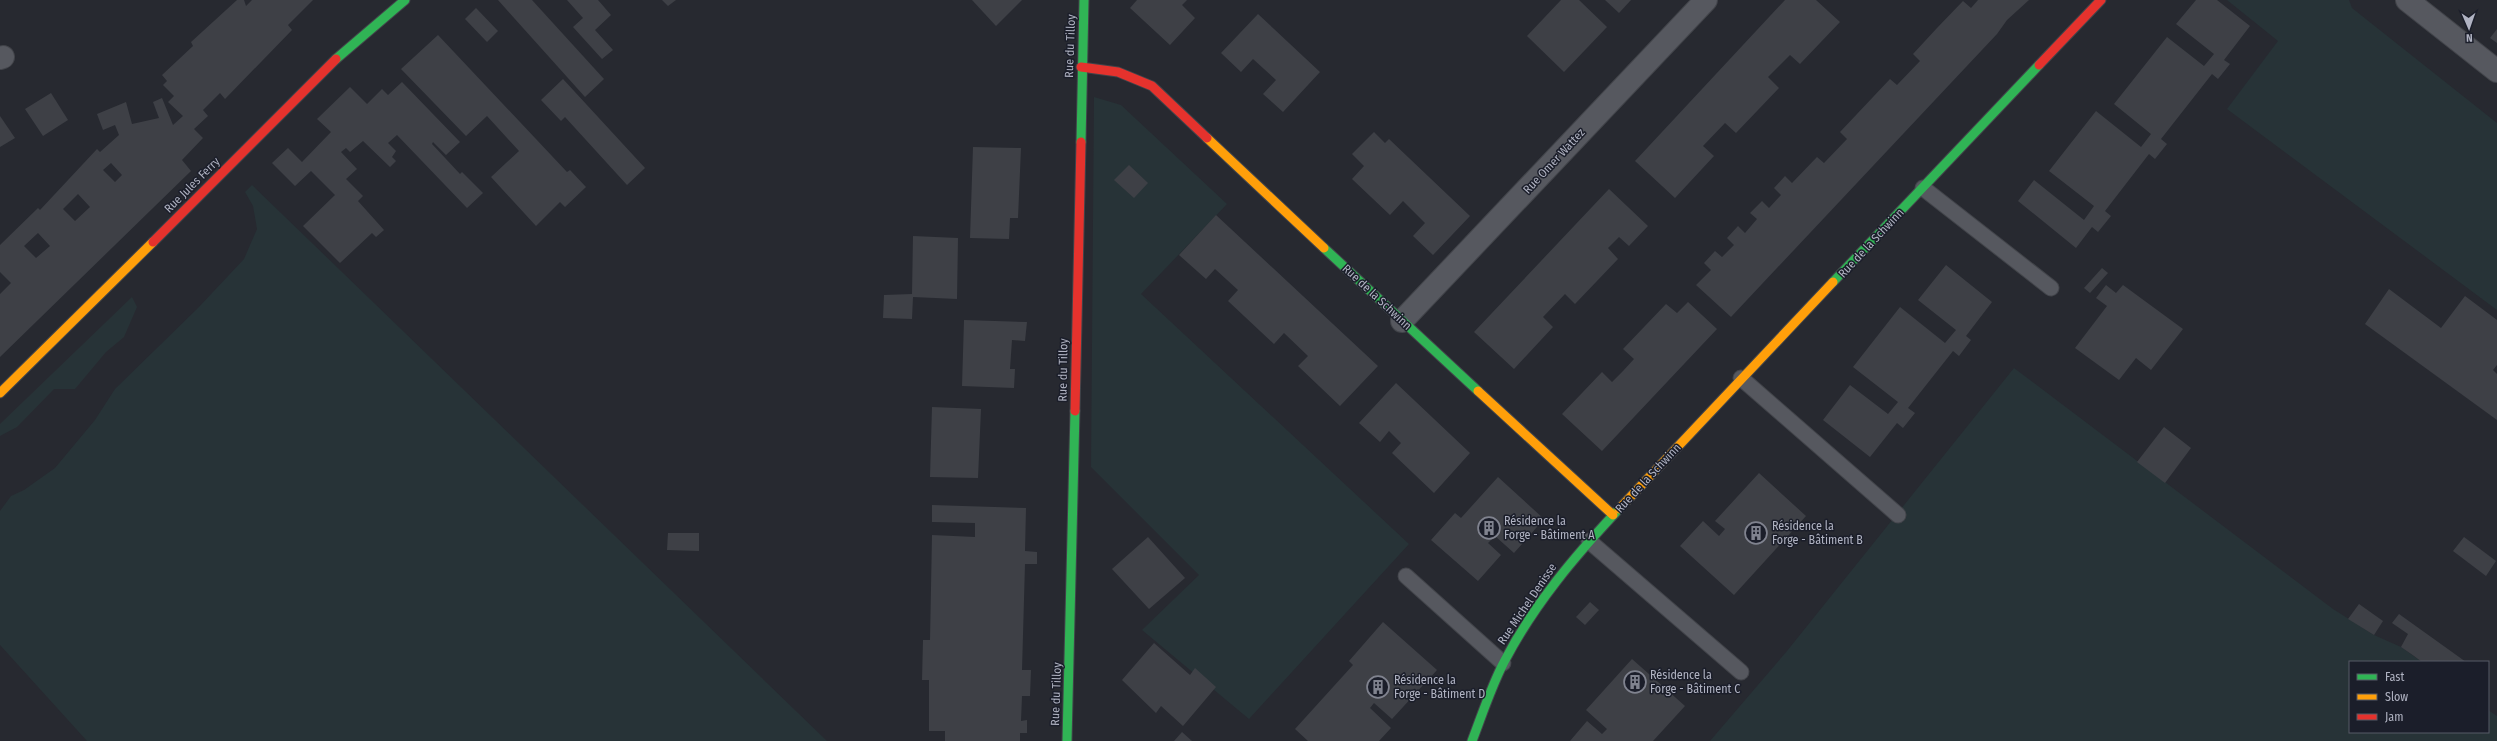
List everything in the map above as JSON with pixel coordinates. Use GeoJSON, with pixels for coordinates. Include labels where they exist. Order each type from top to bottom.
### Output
{"type":"FeatureCollection","features":[{"type":"Feature","properties":{"kind":"street","name":"Rue Jules Ferry"},"geometry":{"type":"LineString","coordinates":[[0,393],[351,45],[405,0]]}},
{"type":"Feature","properties":{"kind":"street","name":"Rue du Tilloy"},"geometry":{"type":"LineString","coordinates":[[1067,741],[1081,67],[1084,0]]}},
{"type":"Feature","properties":{"kind":"street","name":"Rue Omer Wattez"},"geometry":{"type":"LineString","coordinates":[[1402,321],[1706,0]]}},
{"type":"Feature","properties":{"kind":"street","name":"Rue de la Schwinn"},"geometry":{"type":"LineString","coordinates":[[1081,67],[1096,67],[1125,73],[1152,86],[1402,321],[1613,515],[2101,0]]}},
{"type":"Feature","properties":{"kind":"street"},"geometry":{"type":"LineString","coordinates":[[2407,0],[2497,71]]}},
{"type":"Feature","properties":{"kind":"street","name":"Rue Michel Denisse"},"geometry":{"type":"LineString","coordinates":[[1472,741],[1503,663],[1522,629],[1552,585],[1613,515]]}},
{"type":"Feature","properties":{"kind":"lane"},"geometry":{"type":"LineString","coordinates":[[1923,188],[2051,288]]}},
{"type":"Feature","properties":{"kind":"lane"},"geometry":{"type":"LineString","coordinates":[[1742,378],[1898,515]]}},
{"type":"Feature","properties":{"kind":"lane"},"geometry":{"type":"LineString","coordinates":[[1589,541],[1741,672]]}},
{"type":"Feature","properties":{"kind":"lane"},"geometry":{"type":"LineString","coordinates":[[1406,576],[1503,663]]}},
{"type":"Feature","properties":{"kind":"shaded area"},"geometry":{"type":"Polygon","coordinates":[[[2227,0],[2349,0],[2352,8],[2497,123],[2497,310],[2227,109],[2278,41],[2227,0]]]}},
{"type":"Feature","properties":{"kind":"shaded area"},"geometry":{"type":"Polygon","coordinates":[[[1094,97],[1121,105],[1227,204],[1141,294],[1409,544],[1249,719],[1142,630],[1199,575],[1091,467],[1094,97]]]}},
{"type":"Feature","properties":{"kind":"shaded area"},"geometry":{"type":"Polygon","coordinates":[[[252,185],[827,741],[87,741],[0,645],[0,511],[11,496],[24,490],[55,468],[95,420],[115,389],[198,308],[244,259],[257,229],[253,206],[245,192],[252,185]]]}},
{"type":"Feature","properties":{"kind":"shaded area"},"geometry":{"type":"Polygon","coordinates":[[[132,297],[137,307],[124,337],[106,352],[75,389],[54,389],[17,427],[0,436],[0,424],[132,297]]]}},
{"type":"Feature","properties":{"kind":"shaded area"},"geometry":{"type":"Polygon","coordinates":[[[2014,368],[2333,609],[2374,635],[2401,647],[2421,661],[2349,661],[2349,733],[2489,733],[2489,711],[2497,716],[2497,741],[1710,741],[1787,651],[2014,368]]]}},
{"type":"Feature","properties":{"kind":"building"},"geometry":{"type":"Polygon","coordinates":[[[237,0],[244,0],[246,6],[252,0],[313,0],[288,25],[292,30],[225,99],[220,93],[203,110],[208,116],[194,129],[203,138],[182,160],[191,171],[0,357],[0,294],[11,283],[0,272],[0,245],[38,208],[40,210],[97,149],[100,152],[119,135],[115,125],[103,130],[97,114],[126,102],[132,124],[159,118],[153,102],[162,98],[173,125],[183,116],[168,102],[174,96],[163,85],[167,81],[162,75],[193,46],[191,42],[237,0]],[[111,163],[103,170],[115,182],[122,175],[111,163]],[[78,194],[63,209],[75,221],[90,207],[78,194]],[[38,233],[24,246],[36,258],[50,246],[38,233]]]}},
{"type":"Feature","properties":{"kind":"building"},"geometry":{"type":"Polygon","coordinates":[[[498,0],[532,0],[604,79],[585,97],[498,0]]]}},
{"type":"Feature","properties":{"kind":"building"},"geometry":{"type":"Polygon","coordinates":[[[567,0],[598,0],[611,15],[595,30],[613,50],[602,59],[573,27],[583,18],[567,0]]]}},
{"type":"Feature","properties":{"kind":"building"},"geometry":{"type":"Polygon","coordinates":[[[662,0],[676,0],[668,6],[662,0]]]}},
{"type":"Feature","properties":{"kind":"building"},"geometry":{"type":"Polygon","coordinates":[[[972,0],[1022,0],[996,26],[972,0]]]}},
{"type":"Feature","properties":{"kind":"building"},"geometry":{"type":"Polygon","coordinates":[[[1137,0],[1187,0],[1182,5],[1195,18],[1170,45],[1130,8],[1137,0]]]}},
{"type":"Feature","properties":{"kind":"building"},"geometry":{"type":"Polygon","coordinates":[[[1561,0],[1579,0],[1607,27],[1564,72],[1527,36],[1561,0]]]}},
{"type":"Feature","properties":{"kind":"building"},"geometry":{"type":"Polygon","coordinates":[[[1605,0],[1631,0],[1619,13],[1605,0]]]}},
{"type":"Feature","properties":{"kind":"building"},"geometry":{"type":"Polygon","coordinates":[[[1785,0],[1816,0],[1840,22],[1800,64],[1790,55],[1768,77],[1779,88],[1736,133],[1725,123],[1703,146],[1714,156],[1675,198],[1635,161],[1785,0]]]}},
{"type":"Feature","properties":{"kind":"building"},"geometry":{"type":"Polygon","coordinates":[[[1978,0],[2029,0],[2007,20],[1997,34],[1731,317],[1696,285],[1711,270],[1704,263],[1715,251],[1722,257],[1734,245],[1727,238],[1738,226],[1745,233],[1757,219],[1750,213],[1762,201],[1769,208],[1781,195],[1774,188],[1785,176],[1792,183],[1817,157],[1824,163],[1847,139],[1840,132],[1890,79],[1897,85],[1920,61],[1913,54],[1937,28],[1963,1],[1971,8],[1978,0]]]}},
{"type":"Feature","properties":{"kind":"building"},"geometry":{"type":"Polygon","coordinates":[[[2196,0],[2217,0],[2250,26],[2224,60],[2230,64],[2218,79],[2212,74],[2161,139],[2167,144],[2155,159],[2149,154],[2105,211],[2111,216],[2098,232],[2092,227],[2076,248],[2018,201],[2034,180],[2084,220],[2094,206],[2049,171],[2096,111],[2141,147],[2151,134],[2114,104],[2167,37],[2204,66],[2214,54],[2176,24],[2196,0]]]}},
{"type":"Feature","properties":{"kind":"building"},"geometry":{"type":"Polygon","coordinates":[[[476,8],[498,31],[487,42],[465,19],[476,8]]]}},
{"type":"Feature","properties":{"kind":"building"},"geometry":{"type":"Polygon","coordinates":[[[1258,14],[1320,72],[1283,112],[1263,94],[1276,80],[1253,59],[1241,72],[1221,53],[1258,14]]]}},
{"type":"Feature","properties":{"kind":"building"},"geometry":{"type":"Polygon","coordinates":[[[2497,29],[2497,43],[2490,38],[2497,29]]]}},
{"type":"Feature","properties":{"kind":"building"},"geometry":{"type":"Polygon","coordinates":[[[438,35],[567,172],[570,170],[586,187],[565,207],[560,202],[536,226],[491,177],[519,151],[487,116],[466,136],[401,69],[438,35]]]}},
{"type":"Feature","properties":{"kind":"building"},"geometry":{"type":"Polygon","coordinates":[[[563,79],[645,168],[627,185],[565,117],[561,121],[541,100],[563,79]]]}},
{"type":"Feature","properties":{"kind":"building"},"geometry":{"type":"Polygon","coordinates":[[[402,82],[460,142],[446,155],[433,142],[432,144],[460,174],[462,172],[483,193],[467,208],[397,135],[388,143],[396,151],[392,157],[396,161],[390,167],[363,141],[350,152],[346,148],[341,152],[357,169],[346,179],[363,196],[358,201],[384,230],[376,237],[372,233],[340,263],[303,226],[335,195],[311,171],[295,186],[272,163],[288,148],[302,162],[331,132],[317,119],[350,87],[367,104],[382,89],[388,95],[402,82]]]}},
{"type":"Feature","properties":{"kind":"building"},"geometry":{"type":"Polygon","coordinates":[[[51,93],[68,120],[43,136],[25,109],[51,93]]]}},
{"type":"Feature","properties":{"kind":"building"},"geometry":{"type":"Polygon","coordinates":[[[0,116],[15,138],[0,147],[0,116]]]}},
{"type":"Feature","properties":{"kind":"building"},"geometry":{"type":"Polygon","coordinates":[[[1374,132],[1385,143],[1389,139],[1470,216],[1433,255],[1413,236],[1425,223],[1403,201],[1390,215],[1352,179],[1364,166],[1352,154],[1374,132]]]}},
{"type":"Feature","properties":{"kind":"building"},"geometry":{"type":"Polygon","coordinates":[[[973,147],[1021,148],[1018,218],[1010,218],[1009,239],[970,238],[973,147]]]}},
{"type":"Feature","properties":{"kind":"building"},"geometry":{"type":"Polygon","coordinates":[[[1129,165],[1148,183],[1134,198],[1114,180],[1129,165]]]}},
{"type":"Feature","properties":{"kind":"building"},"geometry":{"type":"Polygon","coordinates":[[[1609,189],[1648,226],[1629,246],[1619,237],[1608,248],[1618,259],[1575,304],[1565,294],[1543,317],[1553,327],[1514,369],[1474,332],[1609,189]]]}},
{"type":"Feature","properties":{"kind":"building"},"geometry":{"type":"Polygon","coordinates":[[[1216,215],[1378,366],[1340,406],[1298,366],[1308,356],[1284,333],[1274,344],[1228,301],[1238,290],[1215,269],[1206,279],[1179,255],[1216,215]]]}},
{"type":"Feature","properties":{"kind":"building"},"geometry":{"type":"Polygon","coordinates":[[[913,236],[958,238],[957,299],[913,297],[912,319],[883,318],[884,295],[912,294],[913,236]]]}},
{"type":"Feature","properties":{"kind":"building"},"geometry":{"type":"Polygon","coordinates":[[[1946,265],[1992,302],[1966,336],[1971,340],[1959,356],[1953,351],[1908,408],[1915,413],[1903,428],[1897,423],[1870,457],[1823,420],[1850,385],[1888,414],[1898,402],[1853,367],[1900,307],[1945,343],[1956,330],[1918,300],[1946,265]]]}},
{"type":"Feature","properties":{"kind":"building"},"geometry":{"type":"Polygon","coordinates":[[[2102,268],[2108,273],[2090,293],[2084,288],[2102,268]]]}},
{"type":"Feature","properties":{"kind":"building"},"geometry":{"type":"Polygon","coordinates":[[[2106,285],[2116,293],[2123,285],[2183,329],[2151,370],[2136,358],[2119,380],[2075,348],[2107,306],[2096,298],[2106,285]]]}},
{"type":"Feature","properties":{"kind":"building"},"geometry":{"type":"Polygon","coordinates":[[[2389,289],[2441,328],[2465,296],[2497,320],[2497,365],[2493,370],[2497,374],[2497,420],[2365,324],[2389,289]]]}},
{"type":"Feature","properties":{"kind":"building"},"geometry":{"type":"Polygon","coordinates":[[[1688,302],[1717,329],[1602,451],[1562,414],[1602,372],[1612,382],[1623,371],[1634,359],[1623,349],[1666,304],[1677,313],[1688,302]]]}},
{"type":"Feature","properties":{"kind":"building"},"geometry":{"type":"Polygon","coordinates":[[[964,320],[1027,322],[1025,341],[1012,340],[1010,369],[1015,369],[1014,388],[962,386],[964,320]]]}},
{"type":"Feature","properties":{"kind":"building"},"geometry":{"type":"Polygon","coordinates":[[[1396,383],[1470,453],[1434,493],[1392,453],[1401,443],[1389,431],[1380,442],[1359,423],[1396,383]]]}},
{"type":"Feature","properties":{"kind":"building"},"geometry":{"type":"Polygon","coordinates":[[[932,407],[981,409],[978,478],[930,477],[932,407]]]}},
{"type":"Feature","properties":{"kind":"building"},"geometry":{"type":"Polygon","coordinates":[[[2164,427],[2191,448],[2165,483],[2137,462],[2164,427]]]}},
{"type":"Feature","properties":{"kind":"building","name":"Résidence la Forge - Bâtiment B"},"geometry":{"type":"Polygon","coordinates":[[[1759,473],[1806,516],[1734,595],[1680,546],[1703,521],[1719,536],[1725,529],[1715,521],[1759,473]]]}},
{"type":"Feature","properties":{"kind":"building","name":"Résidence la Forge - Bâtiment A"},"geometry":{"type":"Polygon","coordinates":[[[1498,477],[1544,519],[1514,553],[1495,536],[1488,543],[1501,555],[1478,581],[1431,540],[1455,513],[1461,518],[1498,477]]]}},
{"type":"Feature","properties":{"kind":"building"},"geometry":{"type":"Polygon","coordinates":[[[932,505],[1026,508],[1025,551],[1037,552],[1037,564],[1025,564],[1022,670],[1031,670],[1030,696],[1022,696],[1021,721],[1027,720],[1027,733],[1020,733],[1020,741],[945,741],[945,731],[929,731],[929,680],[922,680],[923,640],[930,640],[932,535],[975,537],[975,523],[932,522],[932,505]]]}},
{"type":"Feature","properties":{"kind":"building"},"geometry":{"type":"Polygon","coordinates":[[[668,533],[699,533],[699,551],[667,550],[668,533]]]}},
{"type":"Feature","properties":{"kind":"building"},"geometry":{"type":"Polygon","coordinates":[[[1148,537],[1185,578],[1149,609],[1112,569],[1148,537]]]}},
{"type":"Feature","properties":{"kind":"building"},"geometry":{"type":"Polygon","coordinates":[[[2464,537],[2496,561],[2486,576],[2453,551],[2464,537]]]}},
{"type":"Feature","properties":{"kind":"building"},"geometry":{"type":"Polygon","coordinates":[[[1590,602],[1599,610],[1585,625],[1576,617],[1590,602]]]}},
{"type":"Feature","properties":{"kind":"building"},"geometry":{"type":"Polygon","coordinates":[[[2359,604],[2383,621],[2374,635],[2348,619],[2359,604]]]}},
{"type":"Feature","properties":{"kind":"building"},"geometry":{"type":"Polygon","coordinates":[[[2399,614],[2465,661],[2421,661],[2401,647],[2408,634],[2392,623],[2399,614]]]}},
{"type":"Feature","properties":{"kind":"building","name":"Résidence la Forge - Bâtiment D"},"geometry":{"type":"Polygon","coordinates":[[[1383,622],[1437,670],[1392,719],[1374,703],[1370,708],[1391,728],[1379,741],[1308,741],[1295,729],[1353,665],[1349,661],[1383,622]]]}},
{"type":"Feature","properties":{"kind":"building"},"geometry":{"type":"Polygon","coordinates":[[[1154,643],[1190,675],[1195,668],[1216,687],[1183,726],[1161,706],[1156,713],[1122,680],[1154,643]]]}},
{"type":"Feature","properties":{"kind":"building","name":"Résidence la Forge - Bâtiment C"},"geometry":{"type":"Polygon","coordinates":[[[1632,659],[1685,706],[1653,741],[1570,741],[1587,721],[1602,734],[1607,729],[1586,710],[1632,659]]]}},
{"type":"Feature","properties":{"kind":"building"},"geometry":{"type":"Polygon","coordinates":[[[1182,732],[1192,741],[1174,741],[1182,732]]]}},
{"type":"Feature","properties":{"kind":"traffic: fast"},"geometry":{"type":"LineString","coordinates":[[336,59],[405,0]]}},
{"type":"Feature","properties":{"kind":"traffic: fast"},"geometry":{"type":"LineString","coordinates":[[1081,142],[1084,0]]}},
{"type":"Feature","properties":{"kind":"traffic: fast"},"geometry":{"type":"LineString","coordinates":[[1833,282],[2039,65]]}},
{"type":"Feature","properties":{"kind":"traffic: fast"},"geometry":{"type":"LineString","coordinates":[[1324,248],[1478,391]]}},
{"type":"Feature","properties":{"kind":"traffic: fast"},"geometry":{"type":"LineString","coordinates":[[1067,741],[1075,411]]}},
{"type":"Feature","properties":{"kind":"traffic: fast"},"geometry":{"type":"LineString","coordinates":[[1472,741],[1499,672],[1528,620],[1556,581],[1619,509]]}},
{"type":"Feature","properties":{"kind":"traffic: slow"},"geometry":{"type":"LineString","coordinates":[[1207,138],[1324,248]]}},
{"type":"Feature","properties":{"kind":"traffic: slow"},"geometry":{"type":"LineString","coordinates":[[0,393],[153,242]]}},
{"type":"Feature","properties":{"kind":"traffic: slow"},"geometry":{"type":"LineString","coordinates":[[1619,509],[1833,282]]}},
{"type":"Feature","properties":{"kind":"traffic: slow"},"geometry":{"type":"LineString","coordinates":[[1478,391],[1613,515]]}},
{"type":"Feature","properties":{"kind":"traffic: jam"},"geometry":{"type":"LineString","coordinates":[[2039,65],[2101,0]]}},
{"type":"Feature","properties":{"kind":"traffic: jam"},"geometry":{"type":"LineString","coordinates":[[153,242],[336,59]]}},
{"type":"Feature","properties":{"kind":"traffic: jam"},"geometry":{"type":"LineString","coordinates":[[1081,67],[1118,72],[1152,86],[1207,138]]}},
{"type":"Feature","properties":{"kind":"traffic: jam"},"geometry":{"type":"LineString","coordinates":[[1075,411],[1081,142]]}},
{"type":"Feature","properties":{"kind":"place","name":"Résidence la Forge - Bâtiment A"},"geometry":{"type":"Point","coordinates":[1489,528]}},
{"type":"Feature","properties":{"kind":"place","name":"Résidence la Forge - Bâtiment B"},"geometry":{"type":"Point","coordinates":[1756,533]}},
{"type":"Feature","properties":{"kind":"place","name":"Résidence la Forge - Bâtiment C"},"geometry":{"type":"Point","coordinates":[1635,682]}},
{"type":"Feature","properties":{"kind":"place","name":"Résidence la Forge - Bâtiment D"},"geometry":{"type":"Point","coordinates":[1378,687]}}]}
